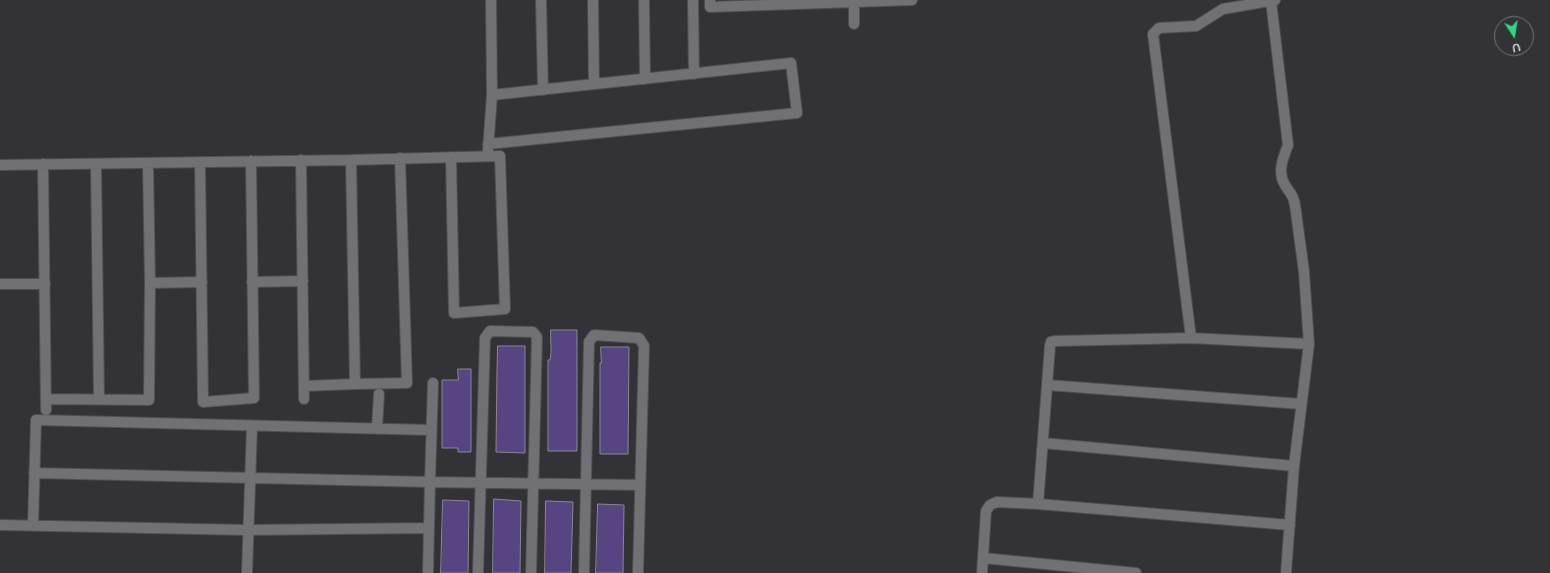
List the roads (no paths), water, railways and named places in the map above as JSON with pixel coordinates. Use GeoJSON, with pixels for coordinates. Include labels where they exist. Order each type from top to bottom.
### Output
{"type":"FeatureCollection","features":[{"type":"Feature","properties":{"kind":"street"},"geometry":{"type":"LineString","coordinates":[[488,156],[492,95],[491,0]]}},
{"type":"Feature","properties":{"kind":"street"},"geometry":{"type":"LineString","coordinates":[[541,0],[543,90]]}},
{"type":"Feature","properties":{"kind":"street"},"geometry":{"type":"LineString","coordinates":[[593,0],[594,84]]}},
{"type":"Feature","properties":{"kind":"street"},"geometry":{"type":"LineString","coordinates":[[644,0],[645,79]]}},
{"type":"Feature","properties":{"kind":"street"},"geometry":{"type":"LineString","coordinates":[[693,0],[694,74]]}},
{"type":"Feature","properties":{"kind":"street"},"geometry":{"type":"LineString","coordinates":[[710,0],[710,7],[912,0]]}},
{"type":"Feature","properties":{"kind":"street"},"geometry":{"type":"LineString","coordinates":[[1191,338],[1153,34],[1159,28],[1196,26],[1223,9],[1273,0],[1288,145],[1280,169],[1285,185],[1294,196],[1304,272],[1309,344],[1294,466],[1286,573]]}},
{"type":"Feature","properties":{"kind":"street"},"geometry":{"type":"LineString","coordinates":[[854,1],[854,24]]}},
{"type":"Feature","properties":{"kind":"street"},"geometry":{"type":"LineString","coordinates":[[488,144],[797,114],[791,63],[492,95]]}},
{"type":"Feature","properties":{"kind":"street"},"geometry":{"type":"LineString","coordinates":[[0,165],[351,160],[400,158],[500,156],[505,309],[454,313],[451,157]]}},
{"type":"Feature","properties":{"kind":"street"},"geometry":{"type":"LineString","coordinates":[[304,386],[407,383],[400,158]]}},
{"type":"Feature","properties":{"kind":"street"},"geometry":{"type":"LineString","coordinates":[[301,160],[304,399]]}},
{"type":"Feature","properties":{"kind":"street"},"geometry":{"type":"LineString","coordinates":[[351,160],[355,384]]}},
{"type":"Feature","properties":{"kind":"street"},"geometry":{"type":"LineString","coordinates":[[200,162],[203,402],[254,398],[251,161]]}},
{"type":"Feature","properties":{"kind":"street"},"geometry":{"type":"LineString","coordinates":[[46,399],[149,400],[150,283],[148,163]]}},
{"type":"Feature","properties":{"kind":"street"},"geometry":{"type":"LineString","coordinates":[[43,164],[46,410]]}},
{"type":"Feature","properties":{"kind":"street"},"geometry":{"type":"LineString","coordinates":[[96,164],[99,399]]}},
{"type":"Feature","properties":{"kind":"street"},"geometry":{"type":"LineString","coordinates":[[252,282],[303,281]]}},
{"type":"Feature","properties":{"kind":"street"},"geometry":{"type":"LineString","coordinates":[[150,283],[202,282]]}},
{"type":"Feature","properties":{"kind":"street"},"geometry":{"type":"LineString","coordinates":[[0,284],[45,284]]}},
{"type":"Feature","properties":{"kind":"street"},"geometry":{"type":"LineString","coordinates":[[478,573],[485,338],[490,331],[533,332],[537,337],[531,573]]}},
{"type":"Feature","properties":{"kind":"street"},"geometry":{"type":"LineString","coordinates":[[584,573],[589,342],[594,335],[639,338],[644,346],[638,573]]}},
{"type":"Feature","properties":{"kind":"street"},"geometry":{"type":"LineString","coordinates":[[1038,504],[1051,342],[1191,338],[1309,344]]}},
{"type":"Feature","properties":{"kind":"street"},"geometry":{"type":"LineString","coordinates":[[428,573],[433,383]]}},
{"type":"Feature","properties":{"kind":"street"},"geometry":{"type":"LineString","coordinates":[[1047,385],[1301,404]]}},
{"type":"Feature","properties":{"kind":"street"},"geometry":{"type":"LineString","coordinates":[[377,429],[379,394]]}},
{"type":"Feature","properties":{"kind":"street"},"geometry":{"type":"LineString","coordinates":[[33,526],[36,420],[431,430]]}},
{"type":"Feature","properties":{"kind":"street"},"geometry":{"type":"LineString","coordinates":[[247,573],[252,426]]}},
{"type":"Feature","properties":{"kind":"street"},"geometry":{"type":"LineString","coordinates":[[1042,443],[1294,466]]}},
{"type":"Feature","properties":{"kind":"street"},"geometry":{"type":"LineString","coordinates":[[34,473],[640,486]]}},
{"type":"Feature","properties":{"kind":"street"},"geometry":{"type":"LineString","coordinates":[[982,573],[986,511],[990,505],[997,502],[1038,504],[1290,525]]}},
{"type":"Feature","properties":{"kind":"street"},"geometry":{"type":"LineString","coordinates":[[0,525],[248,530],[429,528]]}},
{"type":"Feature","properties":{"kind":"street"},"geometry":{"type":"LineString","coordinates":[[983,558],[1136,573]]}}]}
